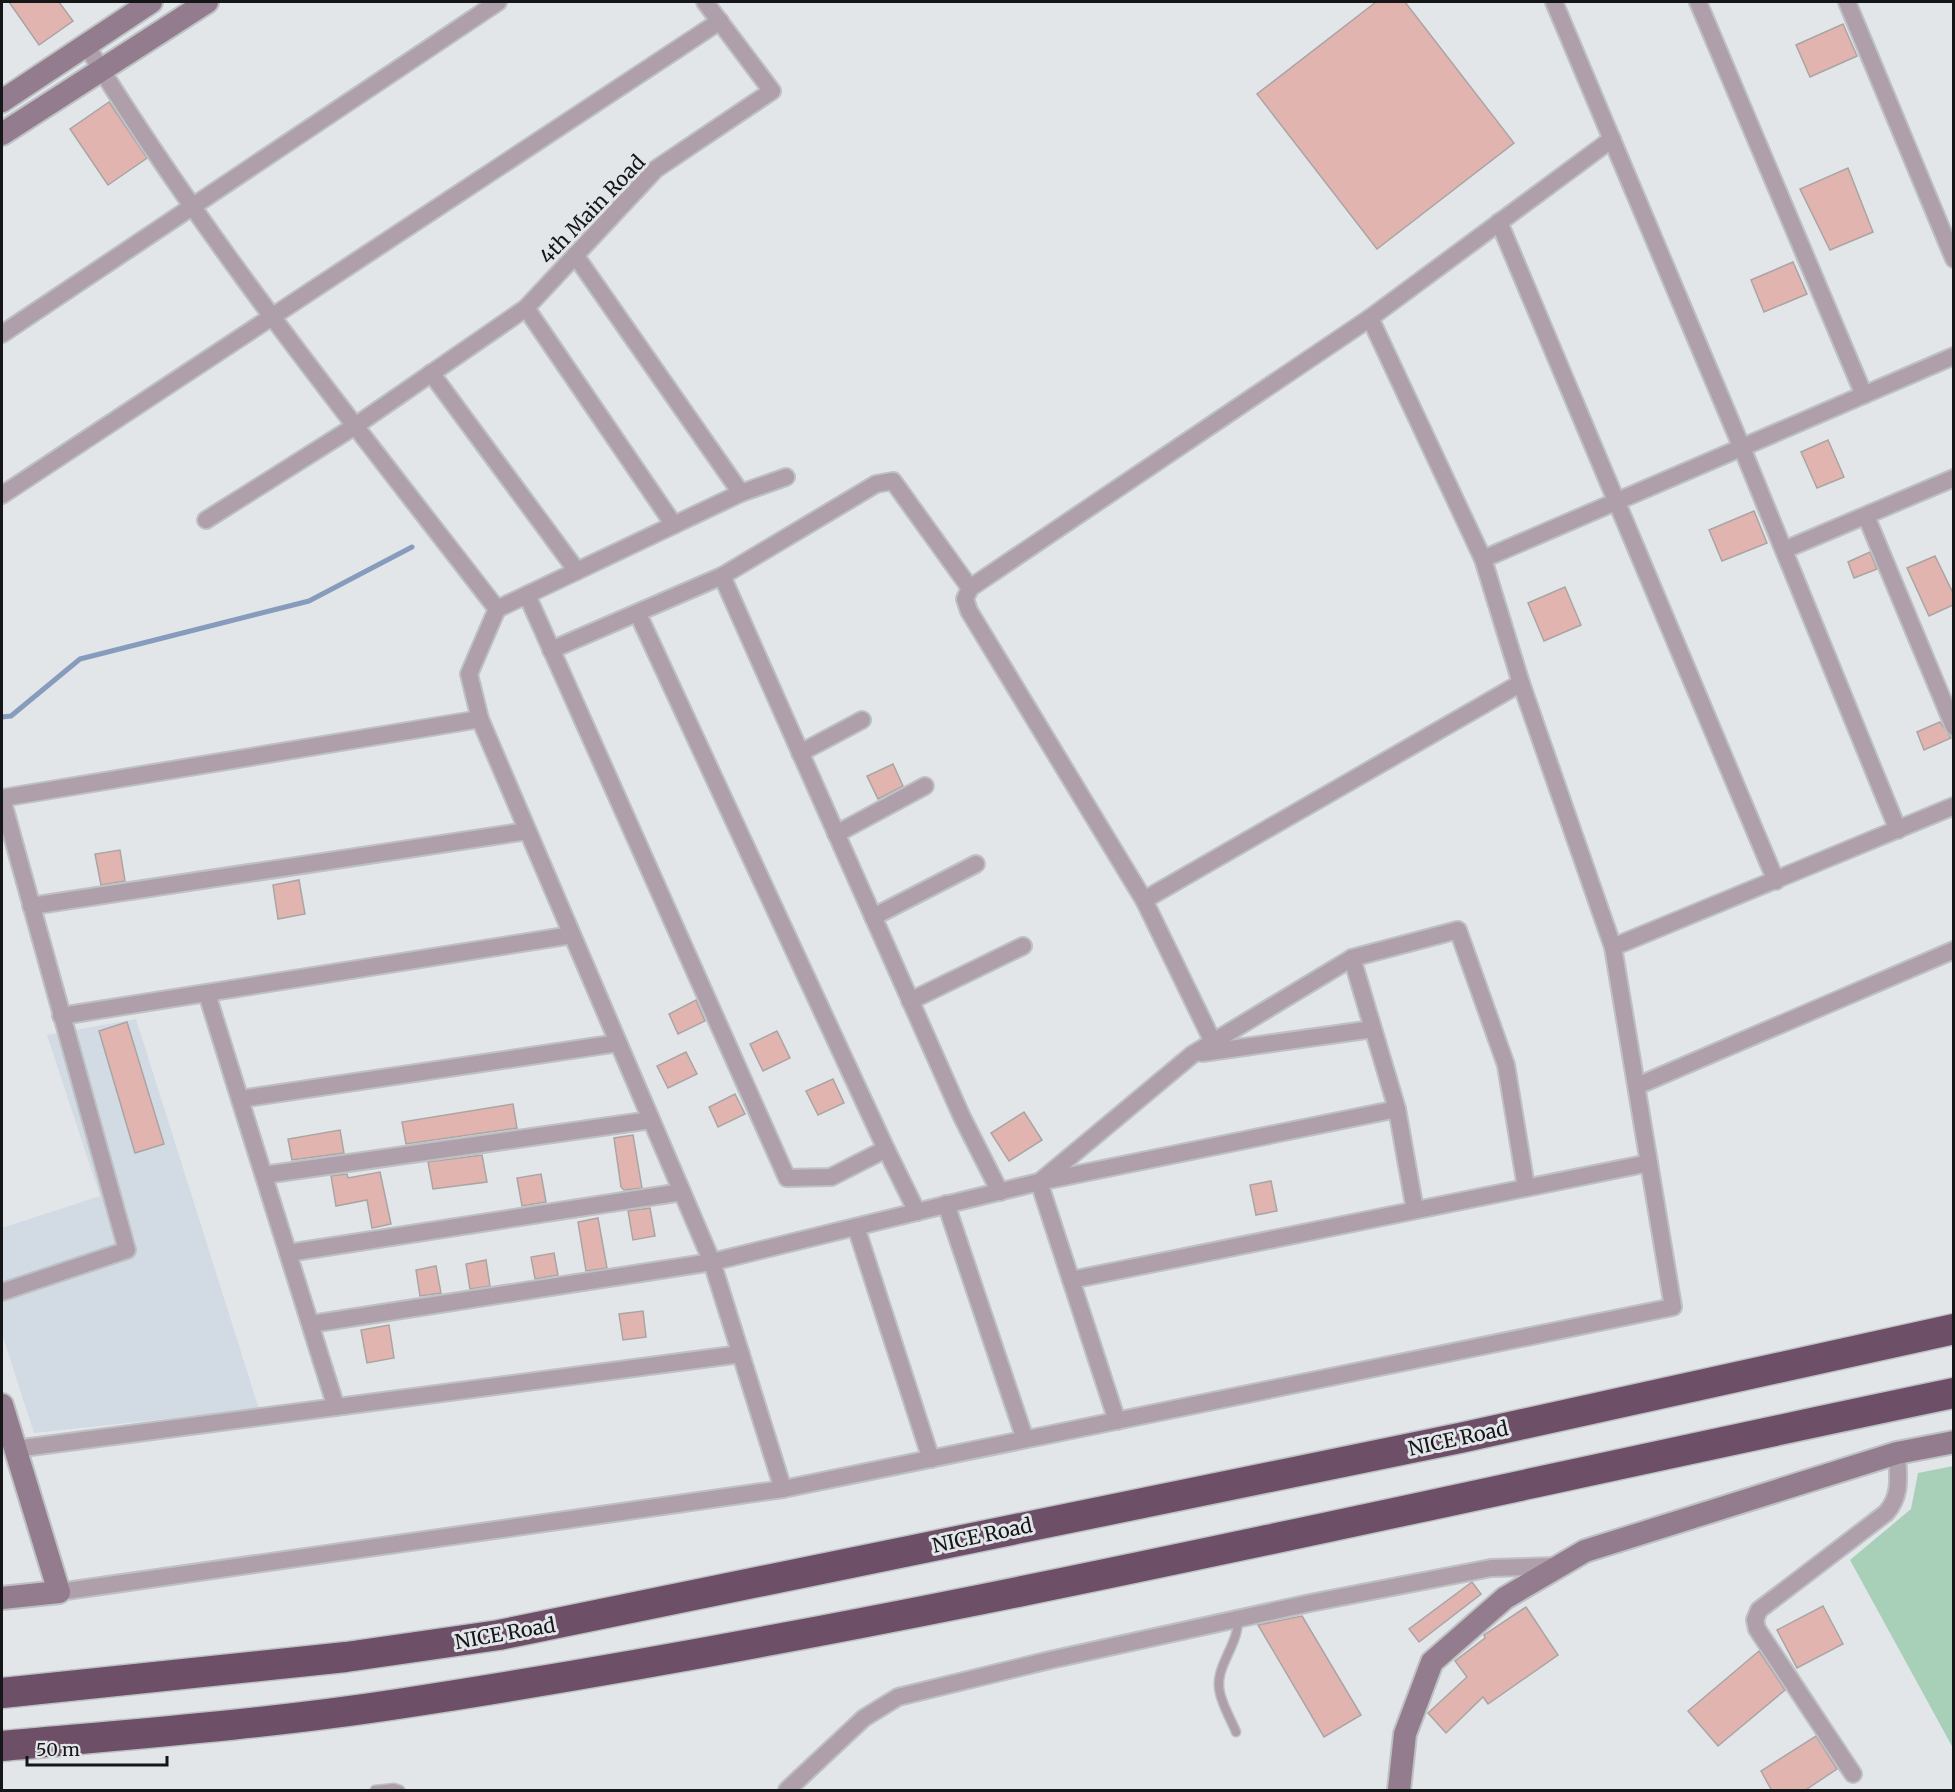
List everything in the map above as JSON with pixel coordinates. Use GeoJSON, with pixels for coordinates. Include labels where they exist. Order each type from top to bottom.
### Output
{"type":"FeatureCollection","features":[{"type":"Feature","properties":{"kind":"highway","name":"NICE Road"},"geometry":{"type":"LineString","coordinates":[[2,1693],[346,1657],[499,1635],[1460,1438],[1953,1329]]}},
{"type":"Feature","properties":{"kind":"highway"},"geometry":{"type":"LineString","coordinates":[[2,1746],[393,1705],[680,1658],[1047,1586],[1953,1394]]}},
{"type":"Feature","properties":{"kind":"street"},"geometry":{"type":"LineString","coordinates":[[2,101],[151,2]]}},
{"type":"Feature","properties":{"kind":"street"},"geometry":{"type":"LineString","coordinates":[[2,134],[207,2]]}},
{"type":"Feature","properties":{"kind":"street"},"geometry":{"type":"LineString","coordinates":[[2,334],[498,2]]}},
{"type":"Feature","properties":{"kind":"street","name":"4th Main Road"},"geometry":{"type":"LineString","coordinates":[[206,520],[355,426],[526,308],[656,169],[772,91],[705,2]]}},
{"type":"Feature","properties":{"kind":"street"},"geometry":{"type":"LineString","coordinates":[[1554,2],[1742,448],[1898,830]]}},
{"type":"Feature","properties":{"kind":"street"},"geometry":{"type":"LineString","coordinates":[[1698,2],[1864,395]]}},
{"type":"Feature","properties":{"kind":"street"},"geometry":{"type":"LineString","coordinates":[[1847,2],[1953,260]]}},
{"type":"Feature","properties":{"kind":"street"},"geometry":{"type":"LineString","coordinates":[[2,495],[720,21]]}},
{"type":"Feature","properties":{"kind":"street"},"geometry":{"type":"LineString","coordinates":[[86,45],[191,207],[271,317],[497,609]]}},
{"type":"Feature","properties":{"kind":"street"},"geometry":{"type":"LineString","coordinates":[[1213,1042],[1144,900],[969,611],[965,599],[970,588],[1370,318],[1612,138]]}},
{"type":"Feature","properties":{"kind":"street"},"geometry":{"type":"LineString","coordinates":[[1499,222],[1776,880]]}},
{"type":"Feature","properties":{"kind":"street"},"geometry":{"type":"LineString","coordinates":[[575,255],[741,494]]}},
{"type":"Feature","properties":{"kind":"street"},"geometry":{"type":"LineString","coordinates":[[526,308],[674,525]]}},
{"type":"Feature","properties":{"kind":"street"},"geometry":{"type":"LineString","coordinates":[[2,1598],[60,1592],[783,1489],[1673,1307],[1613,947],[1521,683],[1483,559],[1370,318]]}},
{"type":"Feature","properties":{"kind":"street"},"geometry":{"type":"LineString","coordinates":[[1483,559],[1953,356]]}},
{"type":"Feature","properties":{"kind":"street"},"geometry":{"type":"LineString","coordinates":[[431,373],[577,571]]}},
{"type":"Feature","properties":{"kind":"street"},"geometry":{"type":"LineString","coordinates":[[783,1489],[712,1262],[480,719],[469,674],[497,609],[741,494],[786,477]]}},
{"type":"Feature","properties":{"kind":"street"},"geometry":{"type":"LineString","coordinates":[[1784,550],[1953,480]]}},
{"type":"Feature","properties":{"kind":"street"},"geometry":{"type":"LineString","coordinates":[[551,650],[722,576],[876,484],[893,481],[970,588]]}},
{"type":"Feature","properties":{"kind":"street"},"geometry":{"type":"LineString","coordinates":[[1866,516],[1953,727]]}},
{"type":"Feature","properties":{"kind":"street"},"geometry":{"type":"LineString","coordinates":[[722,576],[962,1117],[1000,1191]]}},
{"type":"Feature","properties":{"kind":"street"},"geometry":{"type":"LineString","coordinates":[[526,595],[787,1178],[831,1177],[886,1149]]}},
{"type":"Feature","properties":{"kind":"street"},"geometry":{"type":"LineString","coordinates":[[638,614],[917,1212]]}},
{"type":"Feature","properties":{"kind":"street"},"geometry":{"type":"LineString","coordinates":[[1144,900],[1521,683]]}},
{"type":"Feature","properties":{"kind":"street"},"geometry":{"type":"LineString","coordinates":[[2,1292],[127,1250],[2,799],[480,719]]}},
{"type":"Feature","properties":{"kind":"street"},"geometry":{"type":"LineString","coordinates":[[800,753],[862,720]]}},
{"type":"Feature","properties":{"kind":"street"},"geometry":{"type":"LineString","coordinates":[[836,834],[925,786]]}},
{"type":"Feature","properties":{"kind":"street"},"geometry":{"type":"LineString","coordinates":[[1613,947],[1953,806]]}},
{"type":"Feature","properties":{"kind":"street"},"geometry":{"type":"LineString","coordinates":[[31,906],[527,831]]}},
{"type":"Feature","properties":{"kind":"street"},"geometry":{"type":"LineString","coordinates":[[873,917],[976,864]]}},
{"type":"Feature","properties":{"kind":"street"},"geometry":{"type":"LineString","coordinates":[[1039,1182],[1193,1054],[1352,958],[1458,930],[1506,1065],[1526,1187]]}},
{"type":"Feature","properties":{"kind":"street"},"geometry":{"type":"LineString","coordinates":[[61,1016],[572,935]]}},
{"type":"Feature","properties":{"kind":"street"},"geometry":{"type":"LineString","coordinates":[[910,1000],[1023,946]]}},
{"type":"Feature","properties":{"kind":"street"},"geometry":{"type":"LineString","coordinates":[[1636,1086],[1953,950]]}},
{"type":"Feature","properties":{"kind":"street"},"geometry":{"type":"LineString","coordinates":[[1352,958],[1397,1109],[1415,1210]]}},
{"type":"Feature","properties":{"kind":"street"},"geometry":{"type":"LineString","coordinates":[[207,994],[336,1407]]}},
{"type":"Feature","properties":{"kind":"street"},"geometry":{"type":"LineString","coordinates":[[1193,1054],[1373,1029]]}},
{"type":"Feature","properties":{"kind":"street"},"geometry":{"type":"LineString","coordinates":[[240,1099],[618,1043]]}},
{"type":"Feature","properties":{"kind":"street"},"geometry":{"type":"LineString","coordinates":[[310,1324],[712,1262],[1039,1182],[1397,1109]]}},
{"type":"Feature","properties":{"kind":"street"},"geometry":{"type":"LineString","coordinates":[[264,1176],[651,1120]]}},
{"type":"Feature","properties":{"kind":"street"},"geometry":{"type":"LineString","coordinates":[[1071,1280],[1649,1163]]}},
{"type":"Feature","properties":{"kind":"street"},"geometry":{"type":"LineString","coordinates":[[1039,1182],[1117,1421]]}},
{"type":"Feature","properties":{"kind":"street"},"geometry":{"type":"LineString","coordinates":[[288,1253],[682,1192]]}},
{"type":"Feature","properties":{"kind":"street"},"geometry":{"type":"LineString","coordinates":[[946,1204],[1025,1440]]}},
{"type":"Feature","properties":{"kind":"street"},"geometry":{"type":"LineString","coordinates":[[856,1227],[932,1459]]}},
{"type":"Feature","properties":{"kind":"street"},"geometry":{"type":"LineString","coordinates":[[15,1449],[741,1354]]}},
{"type":"Feature","properties":{"kind":"street"},"geometry":{"type":"LineString","coordinates":[[2,1405],[60,1592]]}},
{"type":"Feature","properties":{"kind":"street"},"geometry":{"type":"LineString","coordinates":[[1400,1791],[1405,1734],[1431,1662],[1505,1598],[1585,1551],[1897,1453],[1953,1442]]}},
{"type":"Feature","properties":{"kind":"street"},"geometry":{"type":"LineString","coordinates":[[1853,1774],[1757,1629],[1755,1620],[1759,1611],[1886,1513],[1895,1503],[1899,1490],[1897,1453]]}},
{"type":"Feature","properties":{"kind":"street"},"geometry":{"type":"LineString","coordinates":[[787,1791],[864,1718],[898,1697],[1238,1618],[1491,1568],[1559,1566]]}},
{"type":"Feature","properties":{"kind":"lane"},"geometry":{"type":"LineString","coordinates":[[1236,1732],[1219,1690],[1219,1682],[1237,1637],[1238,1618]]}},
{"type":"Feature","properties":{"kind":"lane"},"geometry":{"type":"LineString","coordinates":[[375,1791],[394,1788],[400,1791]]}},
{"type":"Feature","properties":{"kind":"shaded area"},"geometry":{"type":"Polygon","coordinates":[[[136,1019],[259,1409],[34,1433],[2,1334],[2,1228],[100,1196],[47,1035],[136,1019]]]}},
{"type":"Feature","properties":{"kind":"green space"},"geometry":{"type":"Polygon","coordinates":[[[1954,1466],[1953,1748],[1850,1560],[1911,1509],[1918,1473],[1954,1466]]]}},
{"type":"Feature","properties":{"kind":"building"},"geometry":{"type":"Polygon","coordinates":[[[9,2],[59,2],[73,21],[39,45],[9,2]]]}},
{"type":"Feature","properties":{"kind":"building"},"geometry":{"type":"Polygon","coordinates":[[[1376,2],[1405,2],[1514,143],[1377,249],[1257,94],[1376,2]]]}},
{"type":"Feature","properties":{"kind":"building"},"geometry":{"type":"Polygon","coordinates":[[[1843,24],[1857,56],[1810,77],[1796,45],[1843,24]]]}},
{"type":"Feature","properties":{"kind":"building"},"geometry":{"type":"Polygon","coordinates":[[[109,102],[147,158],[108,185],[70,129],[109,102]]]}},
{"type":"Feature","properties":{"kind":"building"},"geometry":{"type":"Polygon","coordinates":[[[1848,168],[1873,232],[1830,250],[1800,189],[1848,168]]]}},
{"type":"Feature","properties":{"kind":"building"},"geometry":{"type":"Polygon","coordinates":[[[1793,262],[1807,294],[1764,312],[1751,280],[1793,262]]]}},
{"type":"Feature","properties":{"kind":"building"},"geometry":{"type":"Polygon","coordinates":[[[1828,440],[1844,477],[1817,488],[1801,452],[1828,440]]]}},
{"type":"Feature","properties":{"kind":"building"},"geometry":{"type":"Polygon","coordinates":[[[1754,511],[1767,543],[1722,561],[1709,530],[1754,511]]]}},
{"type":"Feature","properties":{"kind":"building"},"geometry":{"type":"Polygon","coordinates":[[[1870,552],[1877,569],[1854,578],[1848,562],[1870,552]]]}},
{"type":"Feature","properties":{"kind":"building"},"geometry":{"type":"Polygon","coordinates":[[[1935,556],[1953,593],[1953,605],[1929,616],[1907,568],[1935,556]]]}},
{"type":"Feature","properties":{"kind":"building"},"geometry":{"type":"Polygon","coordinates":[[[1565,587],[1581,625],[1544,641],[1528,603],[1565,587]]]}},
{"type":"Feature","properties":{"kind":"building"},"geometry":{"type":"Polygon","coordinates":[[[1940,722],[1951,738],[1924,750],[1917,732],[1940,722]]]}},
{"type":"Feature","properties":{"kind":"building"},"geometry":{"type":"Polygon","coordinates":[[[893,764],[903,786],[878,799],[867,776],[893,764]]]}},
{"type":"Feature","properties":{"kind":"building"},"geometry":{"type":"Polygon","coordinates":[[[120,850],[125,881],[101,885],[95,854],[120,850]]]}},
{"type":"Feature","properties":{"kind":"building"},"geometry":{"type":"Polygon","coordinates":[[[299,880],[305,914],[278,919],[273,885],[299,880]]]}},
{"type":"Feature","properties":{"kind":"building"},"geometry":{"type":"Polygon","coordinates":[[[696,1000],[705,1021],[678,1034],[669,1014],[696,1000]]]}},
{"type":"Feature","properties":{"kind":"building"},"geometry":{"type":"Polygon","coordinates":[[[127,1022],[164,1144],[135,1153],[99,1031],[127,1022]]]}},
{"type":"Feature","properties":{"kind":"building"},"geometry":{"type":"Polygon","coordinates":[[[777,1031],[790,1058],[763,1071],[750,1044],[777,1031]]]}},
{"type":"Feature","properties":{"kind":"building"},"geometry":{"type":"Polygon","coordinates":[[[686,1052],[697,1074],[668,1088],[657,1066],[686,1052]]]}},
{"type":"Feature","properties":{"kind":"building"},"geometry":{"type":"Polygon","coordinates":[[[833,1079],[844,1103],[818,1115],[806,1091],[833,1079]]]}},
{"type":"Feature","properties":{"kind":"building"},"geometry":{"type":"Polygon","coordinates":[[[735,1094],[745,1114],[718,1127],[709,1107],[735,1094]]]}},
{"type":"Feature","properties":{"kind":"building"},"geometry":{"type":"Polygon","coordinates":[[[513,1104],[517,1128],[406,1144],[402,1122],[513,1104]]]}},
{"type":"Feature","properties":{"kind":"building"},"geometry":{"type":"Polygon","coordinates":[[[1024,1112],[1042,1140],[1009,1161],[991,1133],[1024,1112]]]}},
{"type":"Feature","properties":{"kind":"building"},"geometry":{"type":"Polygon","coordinates":[[[340,1130],[344,1153],[292,1160],[288,1139],[340,1130]]]}},
{"type":"Feature","properties":{"kind":"building"},"geometry":{"type":"Polygon","coordinates":[[[633,1135],[642,1188],[624,1190],[621,1187],[614,1138],[633,1135]]]}},
{"type":"Feature","properties":{"kind":"building"},"geometry":{"type":"Polygon","coordinates":[[[482,1155],[487,1182],[433,1189],[428,1162],[482,1155]]]}},
{"type":"Feature","properties":{"kind":"building"},"geometry":{"type":"Polygon","coordinates":[[[380,1172],[391,1224],[372,1228],[367,1200],[336,1206],[331,1176],[347,1174],[348,1178],[380,1172]]]}},
{"type":"Feature","properties":{"kind":"building"},"geometry":{"type":"Polygon","coordinates":[[[541,1174],[546,1202],[522,1206],[517,1178],[541,1174]]]}},
{"type":"Feature","properties":{"kind":"building"},"geometry":{"type":"Polygon","coordinates":[[[1271,1181],[1277,1211],[1256,1215],[1250,1185],[1271,1181]]]}},
{"type":"Feature","properties":{"kind":"building"},"geometry":{"type":"Polygon","coordinates":[[[650,1208],[655,1236],[633,1240],[628,1211],[650,1208]]]}},
{"type":"Feature","properties":{"kind":"building"},"geometry":{"type":"Polygon","coordinates":[[[598,1218],[607,1268],[586,1271],[578,1222],[598,1218]]]}},
{"type":"Feature","properties":{"kind":"building"},"geometry":{"type":"Polygon","coordinates":[[[554,1253],[558,1275],[535,1279],[531,1257],[554,1253]]]}},
{"type":"Feature","properties":{"kind":"building"},"geometry":{"type":"Polygon","coordinates":[[[486,1260],[490,1286],[470,1289],[466,1264],[486,1260]]]}},
{"type":"Feature","properties":{"kind":"building"},"geometry":{"type":"Polygon","coordinates":[[[436,1266],[441,1293],[420,1296],[416,1270],[436,1266]]]}},
{"type":"Feature","properties":{"kind":"building"},"geometry":{"type":"Polygon","coordinates":[[[643,1311],[646,1337],[623,1340],[619,1314],[643,1311]]]}},
{"type":"Feature","properties":{"kind":"building"},"geometry":{"type":"Polygon","coordinates":[[[389,1325],[394,1358],[367,1363],[361,1330],[389,1325]]]}},
{"type":"Feature","properties":{"kind":"building"},"geometry":{"type":"Polygon","coordinates":[[[1472,1582],[1481,1594],[1419,1642],[1409,1629],[1472,1582]]]}},
{"type":"Feature","properties":{"kind":"building"},"geometry":{"type":"Polygon","coordinates":[[[1823,1606],[1843,1644],[1797,1668],[1777,1630],[1823,1606]]]}},
{"type":"Feature","properties":{"kind":"building"},"geometry":{"type":"Polygon","coordinates":[[[1526,1607],[1558,1655],[1488,1704],[1483,1697],[1446,1733],[1428,1713],[1467,1677],[1455,1661],[1485,1638],[1484,1635],[1526,1607]]]}},
{"type":"Feature","properties":{"kind":"building"},"geometry":{"type":"Polygon","coordinates":[[[1302,1616],[1361,1715],[1324,1737],[1258,1625],[1302,1616]]]}},
{"type":"Feature","properties":{"kind":"building"},"geometry":{"type":"Polygon","coordinates":[[[1759,1651],[1785,1690],[1718,1746],[1688,1711],[1759,1651]]]}},
{"type":"Feature","properties":{"kind":"building"},"geometry":{"type":"Polygon","coordinates":[[[1816,1736],[1837,1769],[1804,1791],[1772,1791],[1761,1771],[1816,1736]]]}},
{"type":"Feature","properties":{"kind":"waterway"},"geometry":{"type":"LineString","coordinates":[[2,717],[11,716],[80,659],[309,601],[412,547]]}}]}
